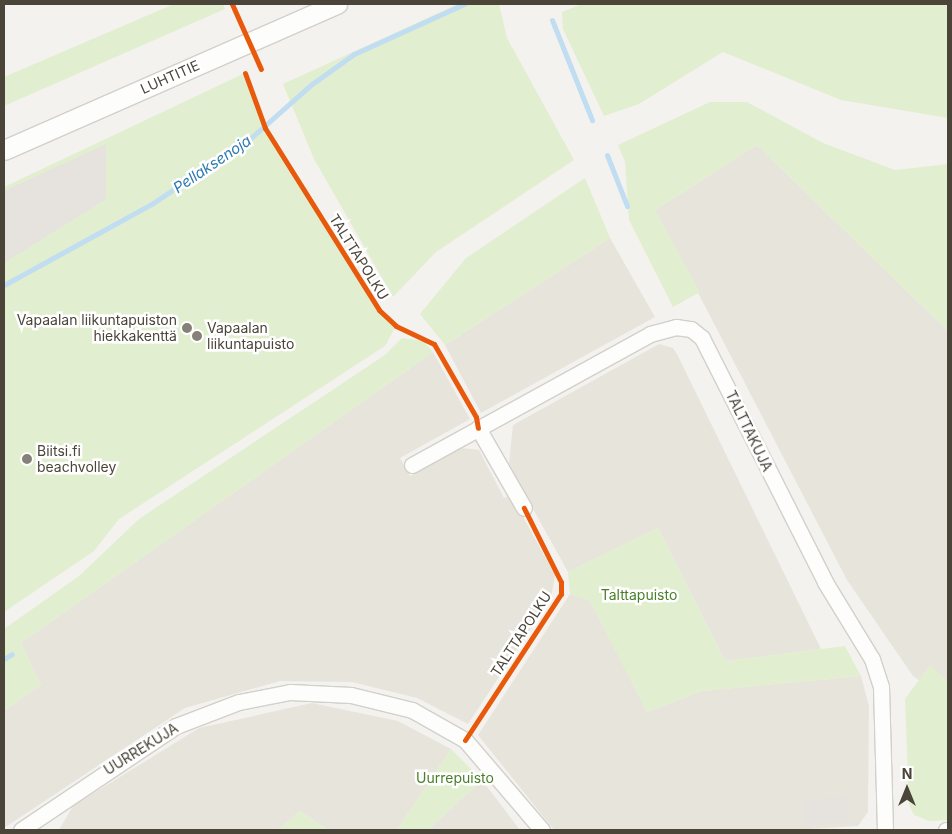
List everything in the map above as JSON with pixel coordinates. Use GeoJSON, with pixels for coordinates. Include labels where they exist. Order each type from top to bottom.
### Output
{"type":"FeatureCollection","features":[{"type":"Feature","properties":{"kind":"street","name":"LUHTITIE"},"geometry":{"type":"LineString","coordinates":[[4,150],[337,4]]}},
{"type":"Feature","properties":{"kind":"street","name":"TALTTAKUJA"},"geometry":{"type":"LineString","coordinates":[[412,465],[650,334],[676,327],[702,338],[825,582],[872,659],[882,687],[886,830]]}},
{"type":"Feature","properties":{"kind":"street"},"geometry":{"type":"LineString","coordinates":[[478,428],[524,508]]}},
{"type":"Feature","properties":{"kind":"street","name":"UURREKUJA"},"geometry":{"type":"LineString","coordinates":[[28,828],[156,737],[199,715],[262,696],[322,692],[412,710],[465,740],[542,830]]}},
{"type":"Feature","properties":{"kind":"shaded area"},"geometry":{"type":"Polygon","coordinates":[[[106,144],[106,199],[4,263],[4,191],[106,144]]]}},
{"type":"Feature","properties":{"kind":"shaded area"},"geometry":{"type":"Polygon","coordinates":[[[757,145],[948,331],[948,701],[913,676],[847,580],[655,210],[757,145]]]}},
{"type":"Feature","properties":{"kind":"shaded area"},"geometry":{"type":"Polygon","coordinates":[[[610,238],[655,317],[481,413],[445,345],[610,238]]]}},
{"type":"Feature","properties":{"kind":"shaded area"},"geometry":{"type":"Polygon","coordinates":[[[659,344],[673,348],[678,356],[821,649],[725,661],[658,528],[568,572],[522,489],[509,463],[513,425],[659,344]]]}},
{"type":"Feature","properties":{"kind":"shaded area"},"geometry":{"type":"Polygon","coordinates":[[[433,352],[470,419],[400,458],[410,476],[462,448],[479,450],[504,498],[511,495],[555,575],[551,598],[468,724],[417,698],[352,682],[280,681],[185,708],[4,828],[4,711],[41,685],[21,643],[433,352]]]}},
{"type":"Feature","properties":{"kind":"shaded area"},"geometry":{"type":"Polygon","coordinates":[[[570,594],[590,600],[647,712],[702,691],[861,676],[869,706],[868,812],[858,826],[794,830],[554,830],[478,735],[570,594]]]}},
{"type":"Feature","properties":{"kind":"shaded area"},"geometry":{"type":"Polygon","coordinates":[[[312,703],[398,721],[451,749],[397,830],[328,830],[300,811],[278,830],[59,830],[73,806],[199,728],[312,703]]]}},
{"type":"Feature","properties":{"kind":"shaded area"},"geometry":{"type":"Polygon","coordinates":[[[482,780],[520,830],[428,830],[482,780]]]}},
{"type":"Feature","properties":{"kind":"shaded area"},"geometry":{"type":"Polygon","coordinates":[[[847,797],[849,823],[804,826],[803,800],[847,797]]]}},
{"type":"Feature","properties":{"kind":"green space"},"geometry":{"type":"Polygon","coordinates":[[[174,4],[223,4],[225,9],[4,106],[4,77],[174,4]]]}},
{"type":"Feature","properties":{"kind":"green space"},"geometry":{"type":"Polygon","coordinates":[[[458,4],[499,4],[507,38],[574,160],[436,252],[393,297],[314,159],[283,84],[458,4]]]}},
{"type":"Feature","properties":{"kind":"green space"},"geometry":{"type":"Polygon","coordinates":[[[582,4],[948,4],[948,118],[841,100],[723,52],[639,104],[604,116],[563,29],[562,12],[582,4]]]}},
{"type":"Feature","properties":{"kind":"green space","name":"Vapaalan liikuntapuisto"},"geometry":{"type":"Polygon","coordinates":[[[245,73],[271,137],[379,310],[396,326],[385,346],[119,519],[94,551],[4,612],[4,187],[245,73]]]}},
{"type":"Feature","properties":{"kind":"green space"},"geometry":{"type":"Polygon","coordinates":[[[710,102],[747,102],[823,143],[895,170],[948,164],[948,331],[757,145],[655,210],[700,292],[673,307],[629,220],[625,162],[618,145],[710,102]]]}},
{"type":"Feature","properties":{"kind":"green space"},"geometry":{"type":"Polygon","coordinates":[[[585,178],[610,238],[445,345],[420,314],[466,258],[585,178]]]}},
{"type":"Feature","properties":{"kind":"green space"},"geometry":{"type":"Polygon","coordinates":[[[402,338],[423,341],[433,352],[21,643],[41,685],[4,711],[4,629],[79,576],[139,519],[385,355],[402,338]]]}},
{"type":"Feature","properties":{"kind":"green space","name":"Talttapuisto"},"geometry":{"type":"Polygon","coordinates":[[[658,528],[725,661],[845,646],[861,676],[702,691],[647,712],[590,601],[570,594],[568,572],[658,528]]]}},
{"type":"Feature","properties":{"kind":"green space"},"geometry":{"type":"Polygon","coordinates":[[[930,665],[948,681],[948,820],[929,821],[914,815],[909,805],[905,699],[930,665]]]}},
{"type":"Feature","properties":{"kind":"green space","name":"Uurrepuisto"},"geometry":{"type":"Polygon","coordinates":[[[451,749],[482,780],[428,830],[397,830],[451,749]]]}},
{"type":"Feature","properties":{"kind":"green space"},"geometry":{"type":"Polygon","coordinates":[[[300,811],[328,830],[278,830],[300,811]]]}},
{"type":"Feature","properties":{"kind":"waterway","name":"Pellaksenoja"},"geometry":{"type":"LineString","coordinates":[[4,285],[153,203],[252,137],[312,84],[354,54],[464,4]]}},
{"type":"Feature","properties":{"kind":"waterway"},"geometry":{"type":"LineString","coordinates":[[552,20],[592,120]]}},
{"type":"Feature","properties":{"kind":"waterway"},"geometry":{"type":"LineString","coordinates":[[607,155],[627,206]]}},
{"type":"Feature","properties":{"kind":"waterway"},"geometry":{"type":"LineString","coordinates":[[4,659],[12,654]]}},
{"type":"Feature","properties":{"kind":"cycle path"},"geometry":{"type":"LineString","coordinates":[[232,4],[261,69]]}},
{"type":"Feature","properties":{"kind":"cycle path","name":"TALTTAPOLKU"},"geometry":{"type":"LineString","coordinates":[[245,73],[265,128],[379,310],[396,326],[434,344],[476,417],[478,428]]}},
{"type":"Feature","properties":{"kind":"cycle path","name":"TALTTAPOLKU"},"geometry":{"type":"LineString","coordinates":[[465,740],[561,594],[561,582],[524,508]]}},
{"type":"Feature","properties":{"kind":"place","name":"Vapaalan liikuntapuiston hiekkakenttä"},"geometry":{"type":"Point","coordinates":[187,328]}},
{"type":"Feature","properties":{"kind":"place","name":"Vapaalan liikuntapuisto"},"geometry":{"type":"Point","coordinates":[197,336]}},
{"type":"Feature","properties":{"kind":"place","name":"Biitsi.fi beachvolley"},"geometry":{"type":"Point","coordinates":[27,459]}}]}
